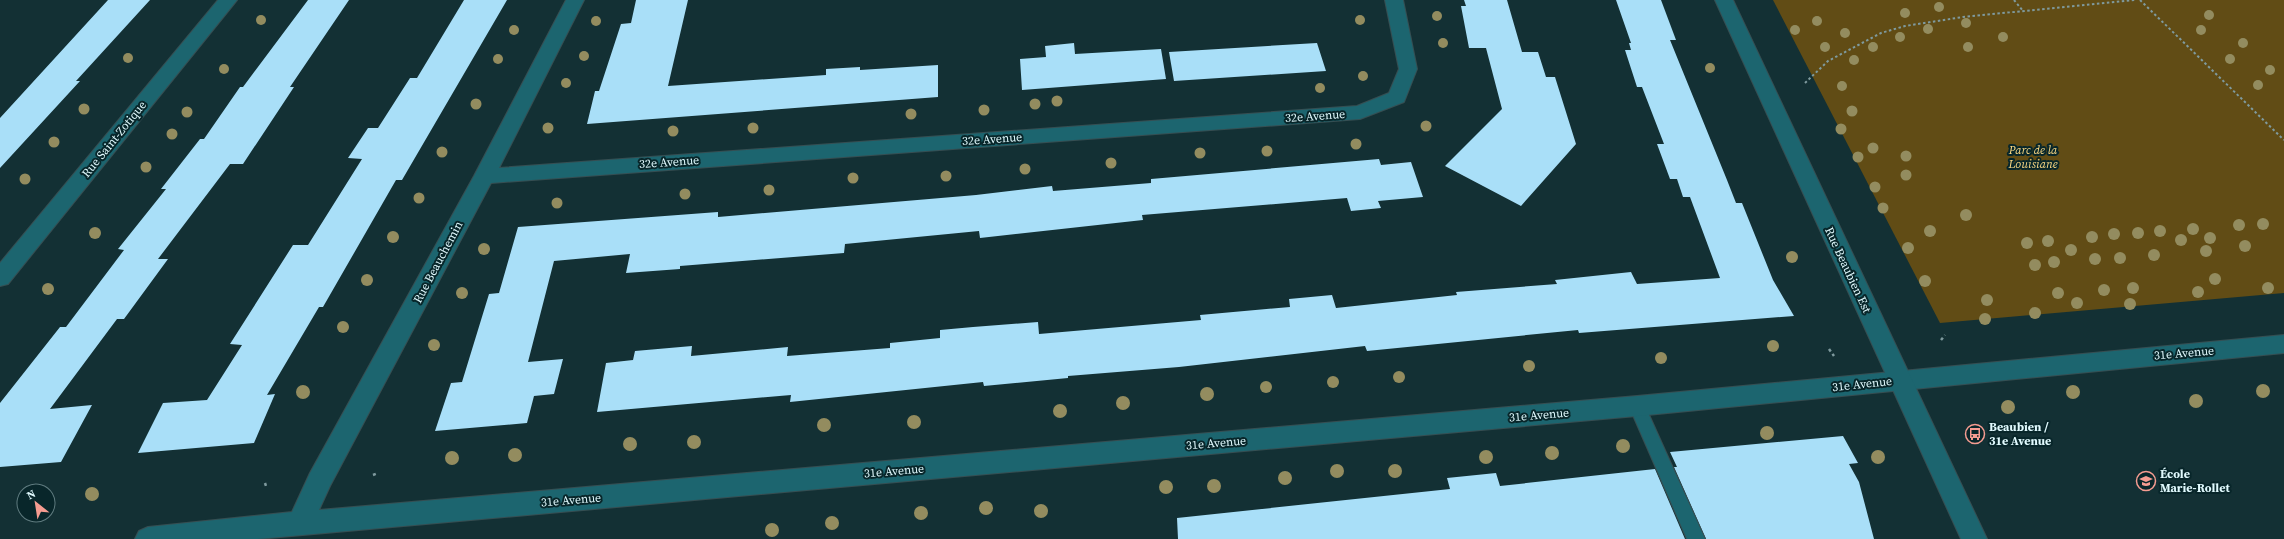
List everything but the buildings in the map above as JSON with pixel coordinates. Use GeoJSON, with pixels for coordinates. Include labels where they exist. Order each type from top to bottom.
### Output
{"type":"FeatureCollection","features":[{"type":"Feature","properties":{"kind":"street","name":"Rue Saint-Zotique"},"geometry":{"type":"LineString","coordinates":[[0,278],[228,0]]}},
{"type":"Feature","properties":{"kind":"street","name":"Rue Beauchemin"},"geometry":{"type":"LineString","coordinates":[[300,523],[319,481],[484,176],[575,0]]}},
{"type":"Feature","properties":{"kind":"street","name":"32e Avenue"},"geometry":{"type":"LineString","coordinates":[[484,176],[1360,112],[1397,97],[1408,69],[1394,0]]}},
{"type":"Feature","properties":{"kind":"street","name":"Rue Beaubien Est"},"geometry":{"type":"LineString","coordinates":[[1724,0],[1974,539]]}},
{"type":"Feature","properties":{"kind":"street","name":"31e Avenue"},"geometry":{"type":"LineString","coordinates":[[148,539],[300,523],[1637,406],[2284,344]]}},
{"type":"Feature","properties":{"kind":"lane"},"geometry":{"type":"LineString","coordinates":[[1637,406],[1696,539]]}},
{"type":"Feature","properties":{"kind":"path"},"geometry":{"type":"LineString","coordinates":[[2014,0],[2023,11]]}},
{"type":"Feature","properties":{"kind":"path"},"geometry":{"type":"LineString","coordinates":[[1805,83],[1828,61],[1881,33],[1905,26],[2023,11],[2135,0]]}},
{"type":"Feature","properties":{"kind":"path"},"geometry":{"type":"LineString","coordinates":[[2140,0],[2284,140]]}},
{"type":"Feature","properties":{"kind":"path"},"geometry":{"type":"LineString","coordinates":[[1941,340],[1945,335]]}},
{"type":"Feature","properties":{"kind":"path"},"geometry":{"type":"LineString","coordinates":[[1829,349],[1836,358]]}},
{"type":"Feature","properties":{"kind":"path"},"geometry":{"type":"LineString","coordinates":[[373,475],[378,473]]}},
{"type":"Feature","properties":{"kind":"green space","name":"Parc de la Louisiane"},"geometry":{"type":"Polygon","coordinates":[[[1773,0],[2284,0],[2284,293],[1940,323],[1773,0]]]}},
{"type":"Feature","properties":{"kind":"place","name":"Beaubien / 31e Avenue"},"geometry":{"type":"Point","coordinates":[1975,434]}},
{"type":"Feature","properties":{"kind":"place","name":"École Marie-Rollet"},"geometry":{"type":"Point","coordinates":[2146,481]}}]}
